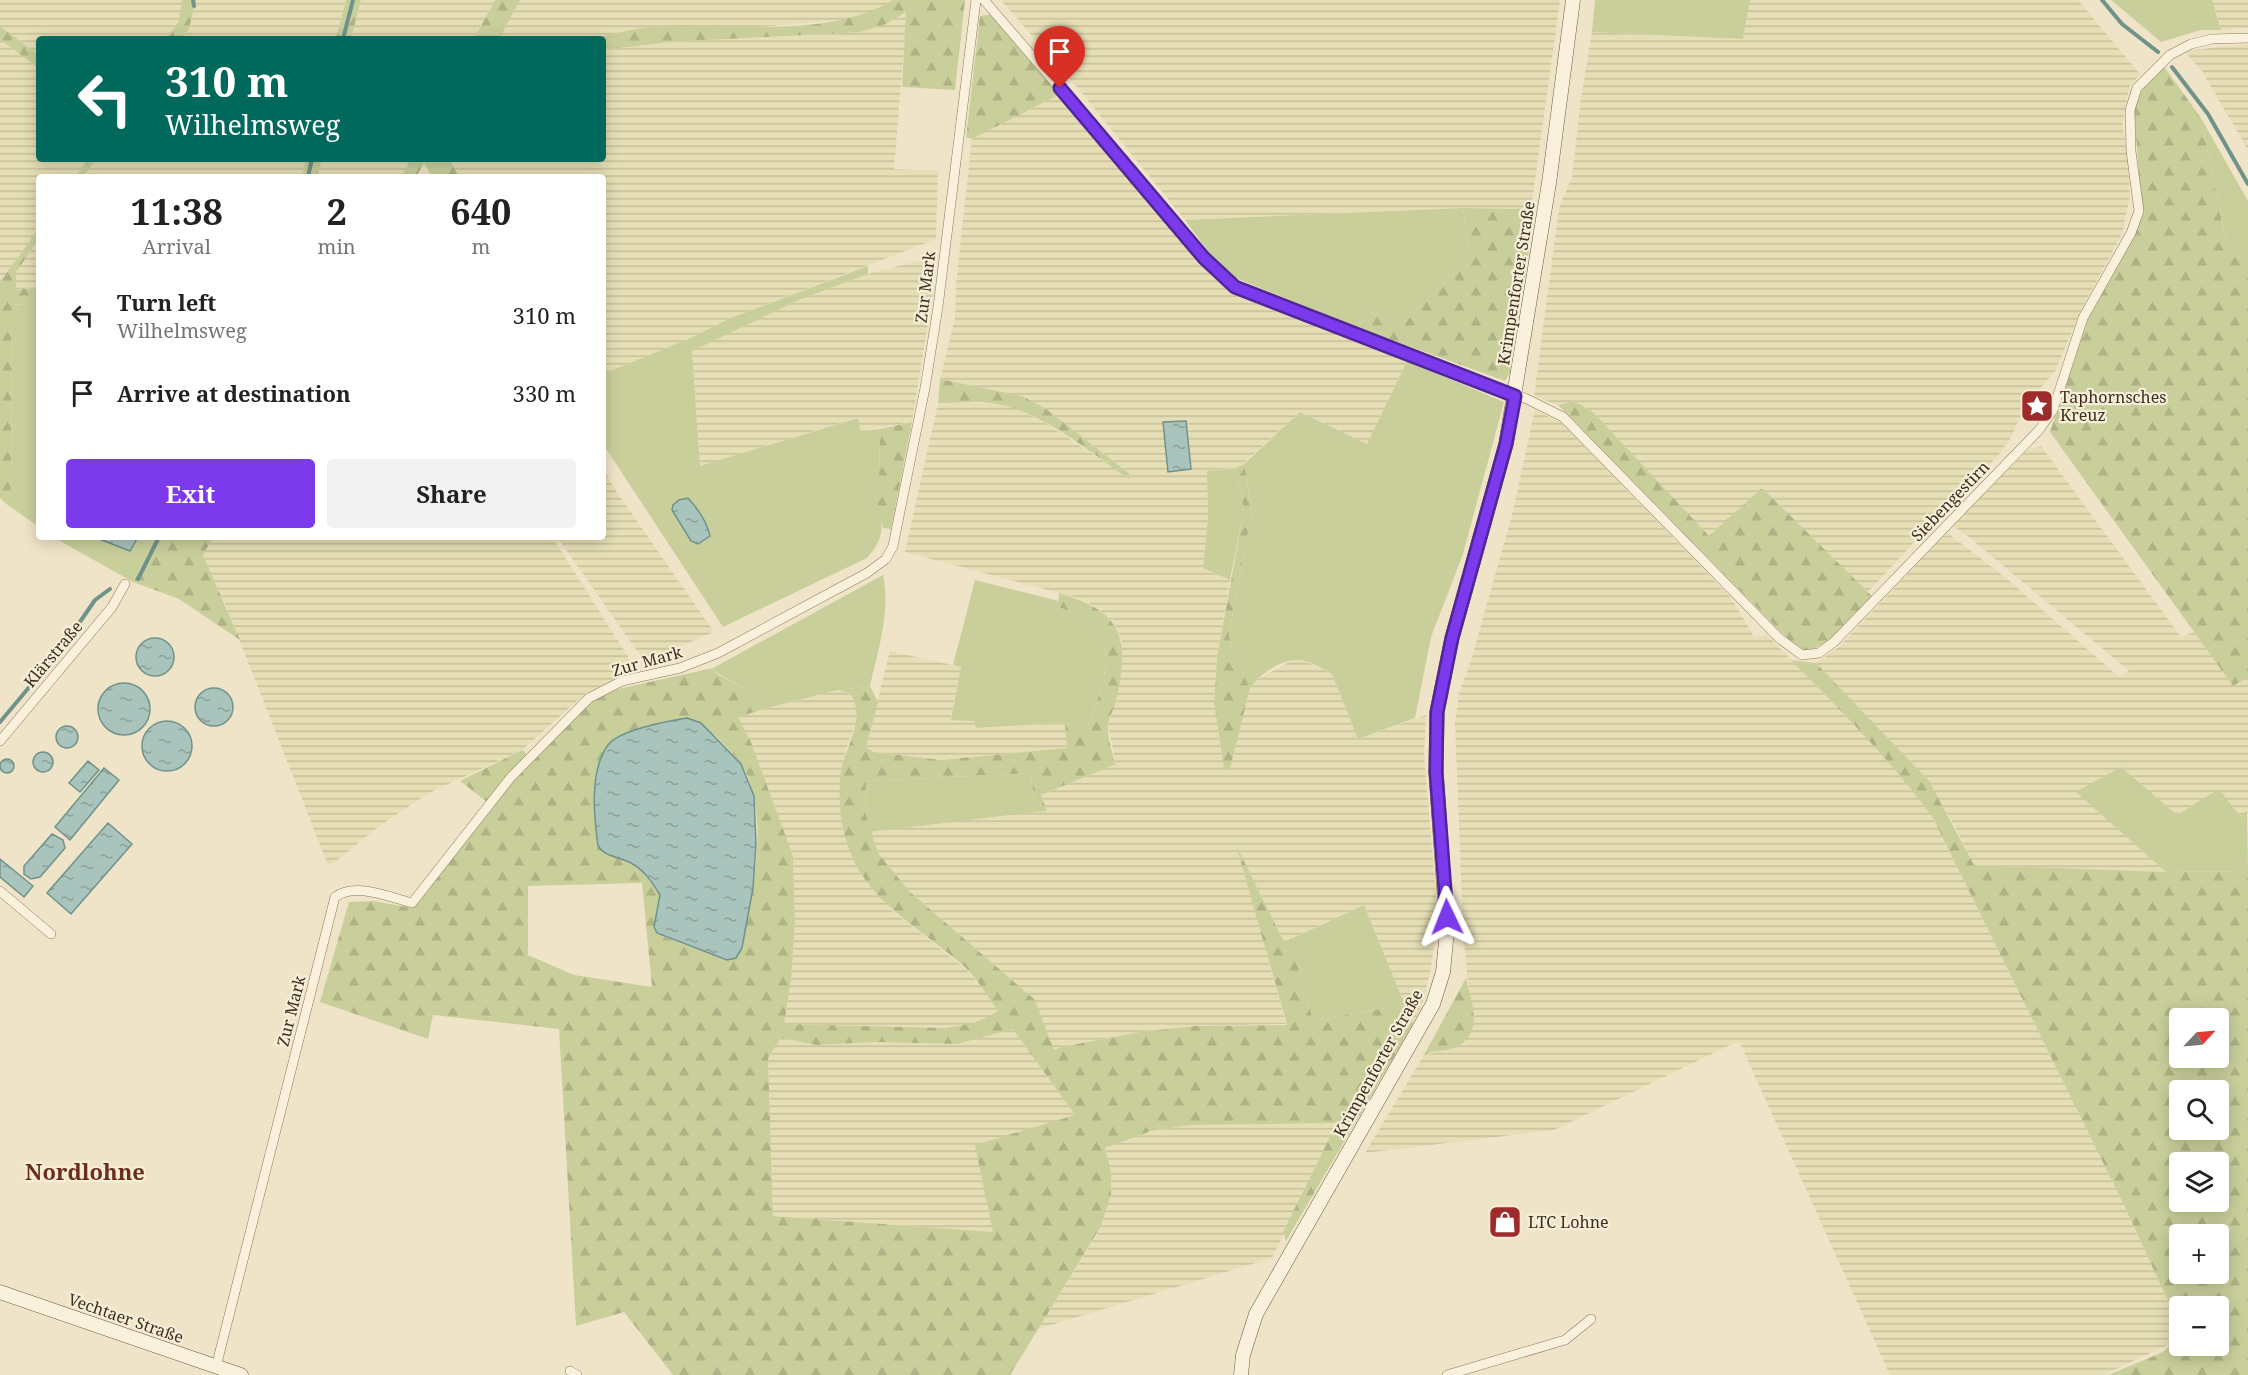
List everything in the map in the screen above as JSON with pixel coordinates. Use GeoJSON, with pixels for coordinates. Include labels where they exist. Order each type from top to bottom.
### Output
{"type":"FeatureCollection","features":[{"type":"Feature","properties":{"kind":"street","name":"Zur Mark"},"geometry":{"type":"LineString","coordinates":[[216,1367],[335,897],[343,891],[354,891],[377,893],[412,903],[511,777],[589,698],[622,681],[680,668],[718,653],[867,573],[886,559],[892,546],[925,388],[976,0]]}},
{"type":"Feature","properties":{"kind":"street","name":"Siebengestirn"},"geometry":{"type":"LineString","coordinates":[[984,0],[1222,277],[1248,293],[1546,407],[1563,417],[1780,639],[1802,655],[1819,653],[1834,642],[2039,430],[2053,410],[2083,318],[2131,233],[2139,211],[2131,151],[2130,110],[2137,88],[2150,72],[2170,56],[2191,44],[2212,39],[2248,38]]}},
{"type":"Feature","properties":{"kind":"street","name":"Krimpenforter Straße"},"geometry":{"type":"LineString","coordinates":[[1241,1375],[1248,1335],[1261,1305],[1433,1004],[1443,972],[1447,904],[1436,772],[1437,712],[1452,638],[1506,444],[1551,172],[1573,0]]}},
{"type":"Feature","properties":{"kind":"street","name":"Klärstraße"},"geometry":{"type":"LineString","coordinates":[[0,741],[112,607],[125,584]]}},
{"type":"Feature","properties":{"kind":"street"},"geometry":{"type":"LineString","coordinates":[[0,891],[51,934]]}},
{"type":"Feature","properties":{"kind":"street","name":"Vechtaer Straße"},"geometry":{"type":"LineString","coordinates":[[0,1292],[241,1375]]}},
{"type":"Feature","properties":{"kind":"street"},"geometry":{"type":"LineString","coordinates":[[1447,1375],[1565,1340],[1591,1318]]}},
{"type":"Feature","properties":{"kind":"shaded area"},"geometry":{"type":"Polygon","coordinates":[[[0,0],[182,0],[183,3],[180,21],[168,36],[36,36],[36,53],[0,26],[0,0]]]}},
{"type":"Feature","properties":{"kind":"shaded area"},"geometry":{"type":"Polygon","coordinates":[[[196,0],[346,0],[337,36],[184,36],[189,29],[196,0]]]}},
{"type":"Feature","properties":{"kind":"shaded area"},"geometry":{"type":"Polygon","coordinates":[[[361,0],[495,0],[476,36],[352,36],[361,0]]]}},
{"type":"Feature","properties":{"kind":"shaded area"},"geometry":{"type":"Polygon","coordinates":[[[520,0],[893,0],[879,9],[842,20],[746,28],[658,26],[603,36],[501,36],[520,0]]]}},
{"type":"Feature","properties":{"kind":"shaded area"},"geometry":{"type":"Polygon","coordinates":[[[1001,0],[1560,0],[1531,209],[1463,208],[1185,220],[1076,86],[1001,0]]]}},
{"type":"Feature","properties":{"kind":"shaded area"},"geometry":{"type":"Polygon","coordinates":[[[1750,0],[2078,0],[2140,74],[2129,87],[2122,126],[2127,149],[2130,196],[2122,234],[2083,306],[2055,371],[2024,408],[2011,437],[1998,456],[1955,498],[1868,592],[1762,489],[1709,537],[1593,412],[1574,401],[1558,405],[1534,396],[1559,208],[1572,177],[1581,98],[1592,32],[1743,39],[1750,0]]]}},
{"type":"Feature","properties":{"kind":"shaded area"},"geometry":{"type":"Polygon","coordinates":[[[2212,0],[2248,0],[2248,28],[2221,30],[2212,0]]]}},
{"type":"Feature","properties":{"kind":"shaded area"},"geometry":{"type":"Polygon","coordinates":[[[907,11],[894,169],[938,171],[936,239],[731,318],[693,337],[606,373],[606,174],[457,174],[451,162],[606,162],[606,50],[671,42],[860,32],[884,25],[907,11]]]}},
{"type":"Feature","properties":{"kind":"shaded area"},"geometry":{"type":"Polygon","coordinates":[[[0,39],[36,67],[36,162],[86,162],[77,174],[36,174],[36,232],[0,282],[0,39]]]}},
{"type":"Feature","properties":{"kind":"shaded area"},"geometry":{"type":"Polygon","coordinates":[[[2248,44],[2248,150],[2202,71],[2184,51],[2248,44]]]}},
{"type":"Feature","properties":{"kind":"shaded area"},"geometry":{"type":"Polygon","coordinates":[[[1060,94],[1218,279],[1231,291],[1242,298],[1407,361],[1367,444],[1300,412],[1239,467],[1207,471],[1208,516],[1203,568],[1230,580],[1217,657],[1214,703],[1224,768],[1230,768],[1250,688],[1256,680],[1293,660],[1305,661],[1332,674],[1358,739],[1426,715],[1424,754],[1438,918],[1423,1002],[1413,1024],[1364,905],[1284,942],[1238,850],[1286,1024],[1195,1026],[1140,1032],[1062,1047],[1054,1051],[1035,1000],[909,891],[877,853],[869,832],[989,815],[1047,811],[1041,795],[1116,763],[1108,726],[1115,704],[1122,640],[1113,622],[1100,610],[1082,599],[905,552],[938,403],[996,403],[1016,409],[1041,420],[1129,478],[1130,474],[1045,408],[1022,396],[940,379],[955,319],[956,284],[972,139],[1060,94]]]}},
{"type":"Feature","properties":{"kind":"shaded area"},"geometry":{"type":"Polygon","coordinates":[[[94,162],[305,162],[303,174],[85,174],[94,162]]]}},
{"type":"Feature","properties":{"kind":"shaded area"},"geometry":{"type":"Polygon","coordinates":[[[321,162],[409,162],[403,174],[318,174],[321,162]]]}},
{"type":"Feature","properties":{"kind":"shaded area"},"geometry":{"type":"Polygon","coordinates":[[[36,243],[36,287],[16,290],[16,272],[36,243]]]}},
{"type":"Feature","properties":{"kind":"shaded area"},"geometry":{"type":"Polygon","coordinates":[[[936,256],[933,292],[912,422],[860,431],[857,418],[700,466],[692,350],[801,299],[868,274],[936,256]]]}},
{"type":"Feature","properties":{"kind":"shaded area"},"geometry":{"type":"Polygon","coordinates":[[[1535,410],[1561,423],[1732,599],[1754,637],[1767,635],[1907,781],[1933,818],[2123,1203],[2169,1303],[2169,1344],[2103,1375],[1890,1375],[1739,1041],[1554,1130],[1365,1153],[1424,1055],[1443,1051],[1469,993],[1463,929],[1455,722],[1459,693],[1470,664],[1512,515],[1535,410]]]}},
{"type":"Feature","properties":{"kind":"shaded area"},"geometry":{"type":"Polygon","coordinates":[[[2041,446],[2181,637],[2194,632],[2233,686],[2248,677],[2248,813],[2240,816],[2219,790],[2176,815],[2077,792],[2166,872],[1974,865],[1950,817],[1816,663],[1840,646],[1943,536],[1950,535],[2005,577],[2119,677],[2129,671],[1953,526],[2027,450],[2041,446]]]}},
{"type":"Feature","properties":{"kind":"shaded area"},"geometry":{"type":"Polygon","coordinates":[[[606,473],[614,488],[714,632],[669,651],[642,658],[559,540],[606,540],[606,473]]]}},
{"type":"Feature","properties":{"kind":"shaded area"},"geometry":{"type":"Polygon","coordinates":[[[211,540],[554,540],[636,669],[586,693],[522,750],[427,794],[328,865],[224,601],[215,587],[203,554],[211,540]]]}},
{"type":"Feature","properties":{"kind":"shaded area"},"geometry":{"type":"Polygon","coordinates":[[[890,651],[961,667],[951,719],[974,721],[976,728],[1065,723],[1067,748],[941,760],[873,752],[866,747],[890,651]]]}},
{"type":"Feature","properties":{"kind":"shaded area"},"geometry":{"type":"Polygon","coordinates":[[[838,690],[849,693],[858,709],[857,720],[846,749],[840,777],[842,826],[891,910],[966,969],[984,989],[999,1011],[987,1019],[968,1026],[943,1028],[784,1024],[791,981],[795,922],[793,856],[751,742],[737,716],[838,690]]]}},
{"type":"Feature","properties":{"kind":"shaded area"},"geometry":{"type":"Polygon","coordinates":[[[1013,1029],[1075,1115],[993,1232],[773,1216],[768,1058],[781,1038],[816,1045],[874,1042],[957,1044],[1013,1029]]]}},
{"type":"Feature","properties":{"kind":"shaded area"},"geometry":{"type":"Polygon","coordinates":[[[1338,1123],[1272,1258],[1038,1329],[1099,1231],[1111,1172],[1105,1148],[1151,1131],[1189,1125],[1338,1123]]]}},
{"type":"Feature","properties":{"kind":"green space"},"geometry":{"type":"Polygon","coordinates":[[[182,0],[196,0],[189,29],[184,36],[168,36],[179,21],[182,0]]]}},
{"type":"Feature","properties":{"kind":"green space"},"geometry":{"type":"Polygon","coordinates":[[[346,0],[361,0],[352,36],[337,36],[346,0]]]}},
{"type":"Feature","properties":{"kind":"green space"},"geometry":{"type":"Polygon","coordinates":[[[495,0],[520,0],[501,36],[476,36],[495,0]]]}},
{"type":"Feature","properties":{"kind":"green space"},"geometry":{"type":"Polygon","coordinates":[[[893,0],[965,0],[955,90],[902,87],[906,12],[884,25],[860,32],[671,42],[606,50],[606,36],[602,36],[659,26],[809,25],[867,12],[893,0]]]}},
{"type":"Feature","properties":{"kind":"green space"},"geometry":{"type":"Polygon","coordinates":[[[1595,0],[1750,0],[1743,39],[1592,32],[1595,0]]]}},
{"type":"Feature","properties":{"kind":"green space"},"geometry":{"type":"Polygon","coordinates":[[[2111,0],[2212,0],[2221,30],[2201,30],[2161,42],[2111,0]]]}},
{"type":"Feature","properties":{"kind":"green space"},"geometry":{"type":"Polygon","coordinates":[[[992,14],[1060,94],[972,139],[966,137],[980,16],[992,14]]]}},
{"type":"Feature","properties":{"kind":"green space"},"geometry":{"type":"Polygon","coordinates":[[[0,26],[36,53],[36,67],[0,39],[0,26]]]}},
{"type":"Feature","properties":{"kind":"green space"},"geometry":{"type":"Polygon","coordinates":[[[2163,65],[2201,118],[2228,253],[2248,260],[2248,677],[2233,686],[2050,432],[2087,321],[2135,235],[2142,212],[2134,110],[2143,88],[2163,65]]]}},
{"type":"Feature","properties":{"kind":"green space"},"geometry":{"type":"Polygon","coordinates":[[[2201,118],[2248,201],[2248,260],[2228,253],[2201,118]]]}},
{"type":"Feature","properties":{"kind":"green space"},"geometry":{"type":"Polygon","coordinates":[[[86,162],[94,162],[85,174],[77,174],[86,162]]]}},
{"type":"Feature","properties":{"kind":"green space"},"geometry":{"type":"Polygon","coordinates":[[[305,162],[321,162],[318,174],[303,174],[305,162]]]}},
{"type":"Feature","properties":{"kind":"green space"},"geometry":{"type":"Polygon","coordinates":[[[409,162],[451,162],[457,174],[430,174],[424,163],[418,174],[403,174],[409,162]]]}},
{"type":"Feature","properties":{"kind":"green space"},"geometry":{"type":"Polygon","coordinates":[[[1463,208],[1471,256],[1402,325],[1367,311],[1359,328],[1236,278],[1211,255],[1185,220],[1463,208]]]}},
{"type":"Feature","properties":{"kind":"green space"},"geometry":{"type":"Polygon","coordinates":[[[1463,208],[1531,209],[1533,224],[1510,373],[1505,381],[1359,328],[1367,311],[1402,325],[1471,256],[1463,208]]]}},
{"type":"Feature","properties":{"kind":"green space"},"geometry":{"type":"Polygon","coordinates":[[[36,232],[36,243],[16,272],[16,290],[36,287],[36,303],[12,305],[11,488],[5,503],[0,498],[0,282],[36,232]]]}},
{"type":"Feature","properties":{"kind":"green space"},"geometry":{"type":"Polygon","coordinates":[[[868,266],[868,274],[801,299],[692,351],[700,466],[858,418],[860,431],[880,429],[879,482],[873,484],[882,523],[879,540],[867,558],[723,627],[606,449],[606,373],[693,337],[731,318],[868,266]]]}},
{"type":"Feature","properties":{"kind":"green space"},"geometry":{"type":"Polygon","coordinates":[[[36,303],[36,525],[5,503],[11,488],[12,305],[36,303]]]}},
{"type":"Feature","properties":{"kind":"green space"},"geometry":{"type":"Polygon","coordinates":[[[1407,361],[1504,402],[1463,554],[1431,637],[1415,718],[1358,739],[1332,674],[1308,662],[1290,661],[1274,667],[1254,682],[1250,688],[1231,649],[1229,634],[1252,511],[1244,464],[1300,412],[1367,444],[1407,361]]]}},
{"type":"Feature","properties":{"kind":"green space"},"geometry":{"type":"Polygon","coordinates":[[[940,379],[1022,396],[1045,408],[1130,474],[1129,479],[1066,435],[1032,415],[1014,408],[982,402],[938,403],[940,379]]]}},
{"type":"Feature","properties":{"kind":"green space"},"geometry":{"type":"Polygon","coordinates":[[[1574,401],[1593,412],[1709,536],[1762,488],[1873,597],[1850,622],[1824,644],[1803,651],[1792,643],[1558,405],[1574,401]]]}},
{"type":"Feature","properties":{"kind":"green space"},"geometry":{"type":"Polygon","coordinates":[[[912,422],[891,529],[883,528],[873,483],[879,482],[880,429],[912,422]]]}},
{"type":"Feature","properties":{"kind":"green space"},"geometry":{"type":"Polygon","coordinates":[[[1244,464],[1252,511],[1229,634],[1231,649],[1250,688],[1230,769],[1224,768],[1214,703],[1217,657],[1243,515],[1242,495],[1235,468],[1244,464]]]}},
{"type":"Feature","properties":{"kind":"green space"},"geometry":{"type":"Polygon","coordinates":[[[1235,468],[1242,495],[1243,515],[1230,580],[1203,568],[1208,516],[1207,471],[1235,468]]]}},
{"type":"Feature","properties":{"kind":"green space"},"geometry":{"type":"Polygon","coordinates":[[[58,540],[154,540],[133,582],[58,540]]]}},
{"type":"Feature","properties":{"kind":"green space"},"geometry":{"type":"Polygon","coordinates":[[[154,540],[211,540],[203,555],[240,640],[179,599],[133,582],[154,540]]]}},
{"type":"Feature","properties":{"kind":"green space"},"geometry":{"type":"Polygon","coordinates":[[[883,575],[885,617],[870,686],[838,690],[767,708],[744,688],[717,673],[713,668],[883,575]]]}},
{"type":"Feature","properties":{"kind":"green space"},"geometry":{"type":"Polygon","coordinates":[[[975,580],[1058,601],[1059,607],[1082,616],[1097,628],[1106,654],[1105,669],[1098,699],[1088,726],[1064,723],[976,728],[974,721],[951,720],[961,667],[953,665],[975,580]]]}},
{"type":"Feature","properties":{"kind":"green space"},"geometry":{"type":"Polygon","coordinates":[[[1059,593],[1097,609],[1117,630],[1122,660],[1116,701],[1108,727],[1109,741],[1116,764],[1041,795],[1047,811],[1035,812],[1031,773],[866,781],[865,812],[878,853],[909,891],[1035,1000],[1054,1050],[1140,1032],[1195,1026],[1287,1025],[1236,845],[1284,942],[1291,939],[1313,1020],[1405,1005],[1413,1024],[1286,1241],[1283,1232],[1337,1123],[1189,1125],[1151,1131],[1105,1148],[1111,1172],[1111,1194],[1100,1228],[1010,1375],[673,1375],[624,1312],[576,1326],[559,1029],[433,1015],[428,1039],[320,1002],[349,902],[373,901],[412,908],[515,779],[594,699],[618,689],[713,668],[717,674],[744,688],[767,708],[738,717],[751,742],[793,856],[795,922],[791,981],[784,1024],[943,1028],[978,1021],[998,1011],[983,988],[965,967],[880,898],[855,863],[843,828],[840,811],[840,779],[857,713],[855,703],[849,693],[838,690],[870,686],[878,702],[866,747],[873,752],[941,760],[1067,748],[1065,723],[1088,726],[1102,684],[1106,654],[1097,628],[1082,616],[1058,607],[1059,593]],[[714,734],[603,853],[629,863],[643,873],[655,887],[660,895],[654,927],[665,937],[727,960],[742,947],[757,855],[756,807],[751,785],[742,765],[714,734]],[[642,883],[528,886],[528,955],[574,975],[652,987],[642,883]],[[1013,1029],[957,1044],[874,1042],[816,1045],[781,1038],[768,1058],[773,1216],[993,1232],[975,1145],[1075,1115],[1013,1029]]]}},
{"type":"Feature","properties":{"kind":"green space"},"geometry":{"type":"Polygon","coordinates":[[[1791,660],[1816,663],[1929,781],[1974,865],[2166,872],[2248,871],[2248,1375],[2108,1375],[2163,1352],[2169,1346],[2169,1356],[2229,1356],[2229,1296],[2169,1296],[2169,1303],[2123,1203],[1933,818],[1883,756],[1791,660]]]}},
{"type":"Feature","properties":{"kind":"green space"},"geometry":{"type":"Polygon","coordinates":[[[522,750],[527,754],[487,802],[460,781],[522,750]]]}},
{"type":"Feature","properties":{"kind":"green space"},"geometry":{"type":"Polygon","coordinates":[[[2121,767],[2177,815],[2219,789],[2240,816],[2247,811],[2248,871],[2166,872],[2076,792],[2121,767]]]}},
{"type":"Feature","properties":{"kind":"green space"},"geometry":{"type":"Polygon","coordinates":[[[1031,773],[1035,812],[869,832],[865,812],[866,781],[1031,773]]]}},
{"type":"Feature","properties":{"kind":"green space"},"geometry":{"type":"Polygon","coordinates":[[[1364,905],[1405,1005],[1313,1020],[1291,939],[1364,905]]]}},
{"type":"Feature","properties":{"kind":"green space"},"geometry":{"type":"Polygon","coordinates":[[[1466,978],[1474,1016],[1470,1034],[1456,1047],[1424,1055],[1466,978]]]}},
{"type":"Feature","properties":{"kind":"water"},"geometry":{"type":"Polygon","coordinates":[[[1186,421],[1191,469],[1168,472],[1163,422],[1186,421]]]}},
{"type":"Feature","properties":{"kind":"water"},"geometry":{"type":"Polygon","coordinates":[[[688,498],[702,516],[710,536],[698,544],[691,541],[672,510],[673,505],[679,500],[688,498]]]}},
{"type":"Feature","properties":{"kind":"water"},"geometry":{"type":"Polygon","coordinates":[[[102,540],[136,540],[130,551],[102,540]]]}},
{"type":"Feature","properties":{"kind":"water"},"geometry":{"type":"Polygon","coordinates":[[[155,638],[169,643],[174,657],[169,671],[155,676],[141,671],[136,657],[141,643],[155,638]]]}},
{"type":"Feature","properties":{"kind":"water"},"geometry":{"type":"Polygon","coordinates":[[[119,683],[129,683],[143,690],[150,709],[143,728],[129,735],[119,735],[109,731],[102,724],[98,714],[98,704],[102,694],[109,687],[119,683]]]}},
{"type":"Feature","properties":{"kind":"water"},"geometry":{"type":"Polygon","coordinates":[[[214,688],[228,693],[233,707],[228,721],[214,726],[200,721],[195,707],[200,693],[214,688]]]}},
{"type":"Feature","properties":{"kind":"water"},"geometry":{"type":"Polygon","coordinates":[[[687,718],[701,723],[741,764],[754,796],[756,844],[753,888],[742,948],[736,958],[727,960],[657,933],[654,927],[660,895],[654,886],[636,866],[609,855],[598,846],[594,808],[595,781],[602,756],[608,745],[622,735],[633,731],[687,718]]]}},
{"type":"Feature","properties":{"kind":"water"},"geometry":{"type":"Polygon","coordinates":[[[162,721],[172,721],[185,728],[192,741],[192,751],[185,764],[172,771],[162,771],[153,767],[146,760],[142,751],[142,741],[146,732],[153,725],[162,721]]]}},
{"type":"Feature","properties":{"kind":"water"},"geometry":{"type":"Polygon","coordinates":[[[63,726],[71,726],[78,733],[78,741],[71,748],[63,748],[56,741],[56,733],[63,726]]]}},
{"type":"Feature","properties":{"kind":"water"},"geometry":{"type":"Polygon","coordinates":[[[39,752],[47,752],[53,758],[53,766],[47,772],[39,772],[33,766],[33,758],[39,752]]]}},
{"type":"Feature","properties":{"kind":"water"},"geometry":{"type":"Polygon","coordinates":[[[4,759],[10,759],[14,766],[10,773],[4,773],[0,769],[0,763],[4,759]]]}},
{"type":"Feature","properties":{"kind":"water"},"geometry":{"type":"Polygon","coordinates":[[[88,761],[99,770],[80,792],[69,783],[88,761]]]}},
{"type":"Feature","properties":{"kind":"water"},"geometry":{"type":"Polygon","coordinates":[[[104,768],[119,780],[70,840],[55,827],[104,768]]]}},
{"type":"Feature","properties":{"kind":"water"},"geometry":{"type":"Polygon","coordinates":[[[108,823],[132,844],[71,914],[47,893],[108,823]]]}},
{"type":"Feature","properties":{"kind":"water"},"geometry":{"type":"Polygon","coordinates":[[[52,834],[63,840],[65,848],[40,877],[31,879],[24,874],[24,866],[52,834]]]}},
{"type":"Feature","properties":{"kind":"water"},"geometry":{"type":"Polygon","coordinates":[[[0,859],[33,886],[24,897],[0,877],[0,859]]]}},
{"type":"Feature","properties":{"kind":"waterway"},"geometry":{"type":"LineString","coordinates":[[193,0],[194,6]]}},
{"type":"Feature","properties":{"kind":"waterway"},"geometry":{"type":"LineString","coordinates":[[344,36],[353,0]]}},
{"type":"Feature","properties":{"kind":"waterway"},"geometry":{"type":"LineString","coordinates":[[2102,0],[2122,24],[2158,52]]}},
{"type":"Feature","properties":{"kind":"waterway"},"geometry":{"type":"LineString","coordinates":[[2172,67],[2208,114],[2248,184]]}},
{"type":"Feature","properties":{"kind":"waterway"},"geometry":{"type":"LineString","coordinates":[[309,174],[311,162]]}},
{"type":"Feature","properties":{"kind":"waterway"},"geometry":{"type":"LineString","coordinates":[[138,579],[158,540]]}},
{"type":"Feature","properties":{"kind":"waterway"},"geometry":{"type":"LineString","coordinates":[[0,722],[62,648],[95,600],[110,589]]}},
{"type":"Feature","properties":{"kind":"place","name":"Taphornsches Kreuz"},"geometry":{"type":"Point","coordinates":[2037,406]}},
{"type":"Feature","properties":{"kind":"place","name":"LTC Lohne"},"geometry":{"type":"Point","coordinates":[1505,1222]}},
{"type":"Feature","properties":{"kind":"district","name":"Nordlohne"},"geometry":{"type":"Point","coordinates":[85,1172]}},
{"type":"Feature","properties":{"kind":"route"},"geometry":{"type":"LineString","coordinates":[[1060,88],[1204,258],[1235,287],[1515,396],[1506,444],[1485,525],[1452,638],[1437,712],[1436,772],[1447,917]]}}]}
